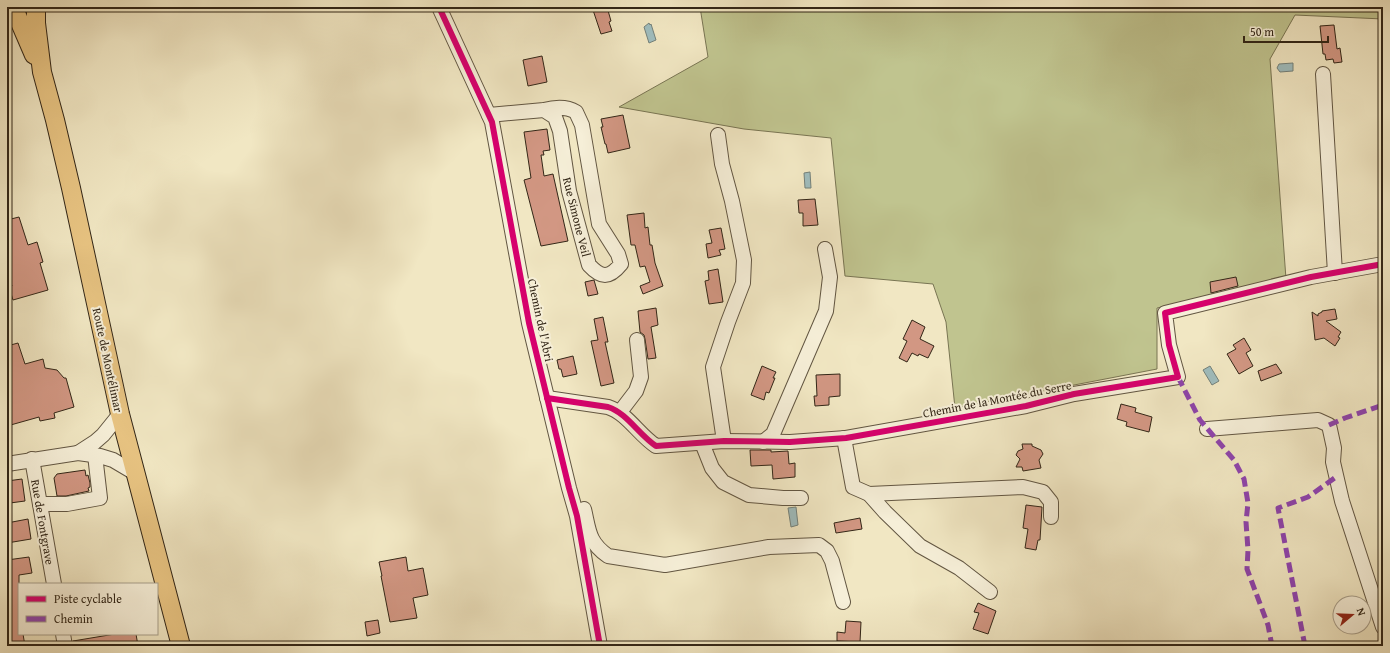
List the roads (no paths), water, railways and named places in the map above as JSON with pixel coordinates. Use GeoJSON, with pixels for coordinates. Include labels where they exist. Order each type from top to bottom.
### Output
{"type":"FeatureCollection","features":[{"type":"Feature","properties":{"kind":"main road","name":"Route de Montélimar"},"geometry":{"type":"LineString","coordinates":[[36,7],[36,22],[42,72]]}},
{"type":"Feature","properties":{"kind":"main road","name":"Route de Montélimar"},"geometry":{"type":"LineString","coordinates":[[18,9],[42,72],[55,120],[120,414],[181,646]]}},
{"type":"Feature","properties":{"kind":"street","name":"Chemin de l'Abri"},"geometry":{"type":"LineString","coordinates":[[439,7],[492,122],[528,323],[577,516],[600,646]]}},
{"type":"Feature","properties":{"kind":"street"},"geometry":{"type":"LineString","coordinates":[[1323,74],[1335,273]]}},
{"type":"Feature","properties":{"kind":"street","name":"Rue Simone Veil"},"geometry":{"type":"LineString","coordinates":[[489,115],[552,108],[568,108],[576,112],[582,125],[599,224],[618,254],[621,264],[615,271],[608,275],[596,273],[589,265],[569,191],[560,131],[555,118],[544,110]]}},
{"type":"Feature","properties":{"kind":"street"},"geometry":{"type":"LineString","coordinates":[[718,135],[722,164],[732,201],[744,260],[744,283],[728,322],[713,367],[724,441]]}},
{"type":"Feature","properties":{"kind":"street"},"geometry":{"type":"LineString","coordinates":[[763,442],[773,434],[826,311],[830,277],[825,249]]}},
{"type":"Feature","properties":{"kind":"street","name":"Chemin de la Montée du Serre"},"geometry":{"type":"LineString","coordinates":[[547,398],[608,407],[617,410],[646,440],[656,446],[724,441],[790,442],[844,438],[1026,406],[1074,394],[1178,378],[1169,344],[1165,313],[1311,277],[1383,264]]}},
{"type":"Feature","properties":{"kind":"street"},"geometry":{"type":"LineString","coordinates":[[620,412],[636,391],[641,377],[637,340]]}},
{"type":"Feature","properties":{"kind":"street"},"geometry":{"type":"LineString","coordinates":[[78,453],[95,442],[120,414]]}},
{"type":"Feature","properties":{"kind":"street"},"geometry":{"type":"LineString","coordinates":[[1207,429],[1318,420],[1329,425],[1334,448],[1333,462],[1342,501],[1383,626]]}},
{"type":"Feature","properties":{"kind":"street"},"geometry":{"type":"LineString","coordinates":[[844,438],[853,486],[870,494],[885,512],[920,546],[959,568],[990,592]]}},
{"type":"Feature","properties":{"kind":"street"},"geometry":{"type":"LineString","coordinates":[[702,443],[712,468],[723,482],[749,495],[801,498]]}},
{"type":"Feature","properties":{"kind":"street"},"geometry":{"type":"LineString","coordinates":[[7,464],[78,453],[95,455],[113,460],[135,473]]}},
{"type":"Feature","properties":{"kind":"street"},"geometry":{"type":"LineString","coordinates":[[40,504],[67,504],[100,498],[95,455]]}},
{"type":"Feature","properties":{"kind":"street","name":"Rue de Fontgrave"},"geometry":{"type":"LineString","coordinates":[[32,460],[54,583]]}},
{"type":"Feature","properties":{"kind":"street"},"geometry":{"type":"LineString","coordinates":[[870,494],[1023,486],[1043,492],[1052,502],[1051,517]]}},
{"type":"Feature","properties":{"kind":"street"},"geometry":{"type":"LineString","coordinates":[[569,488],[584,505],[592,541],[600,551],[608,556],[665,565],[769,547],[818,545],[827,551],[832,561],[843,602]]}},
{"type":"Feature","properties":{"kind":"street"},"geometry":{"type":"LineString","coordinates":[[63,635],[65,646]]}},
{"type":"Feature","properties":{"kind":"water"},"geometry":{"type":"Polygon","coordinates":[[[649,23],[650,25],[651,24],[656,40],[649,43],[644,27],[649,23]]]}},
{"type":"Feature","properties":{"kind":"water"},"geometry":{"type":"Polygon","coordinates":[[[1293,63],[1293,71],[1280,72],[1277,68],[1279,64],[1293,63]]]}},
{"type":"Feature","properties":{"kind":"water"},"geometry":{"type":"Polygon","coordinates":[[[810,172],[811,188],[805,188],[804,173],[810,172]]]}},
{"type":"Feature","properties":{"kind":"water"},"geometry":{"type":"Polygon","coordinates":[[[1210,366],[1219,381],[1212,385],[1203,370],[1210,366]]]}},
{"type":"Feature","properties":{"kind":"water"},"geometry":{"type":"Polygon","coordinates":[[[796,507],[798,525],[791,527],[788,508],[796,507]]]}}]}
